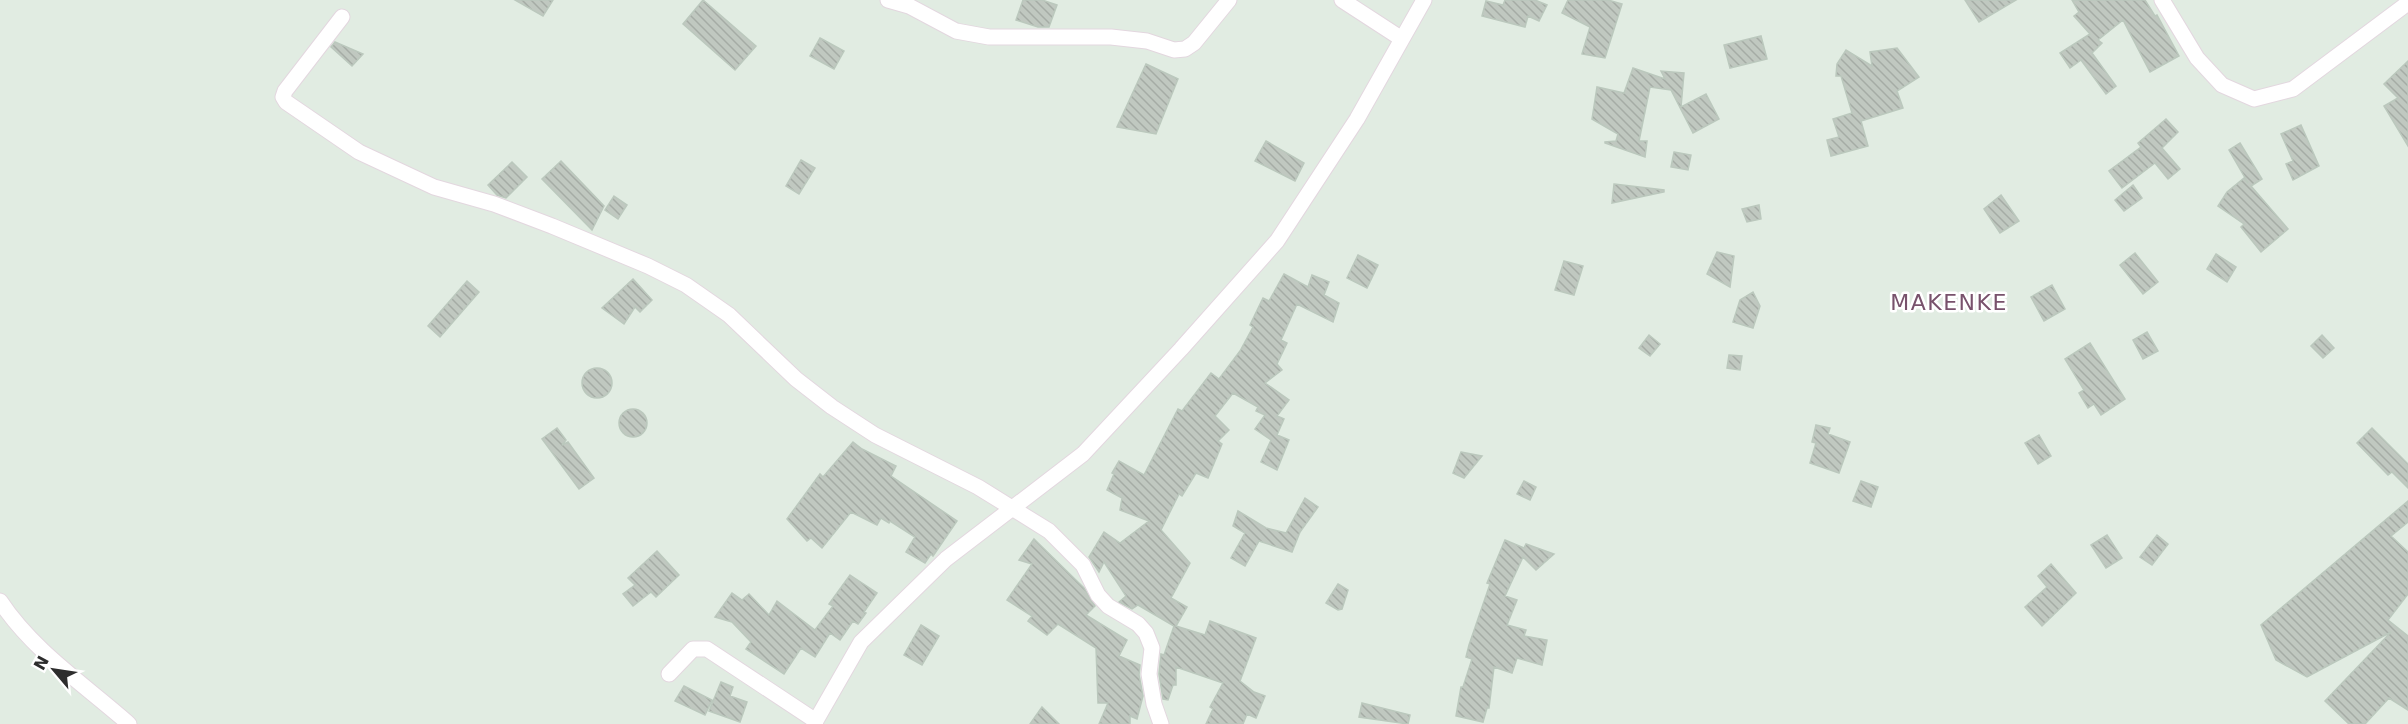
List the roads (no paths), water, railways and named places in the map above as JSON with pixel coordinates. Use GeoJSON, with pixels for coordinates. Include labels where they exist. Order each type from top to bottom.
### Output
{"type":"FeatureCollection","features":[{"type":"Feature","properties":{"kind":"street"},"geometry":{"type":"LineString","coordinates":[[888,0],[909,6],[956,30],[989,37],[1111,37],[1147,41],[1174,50],[1185,49],[1194,43],[1229,0]]}},
{"type":"Feature","properties":{"kind":"street"},"geometry":{"type":"LineString","coordinates":[[1342,0],[1402,39]]}},
{"type":"Feature","properties":{"kind":"street"},"geometry":{"type":"LineString","coordinates":[[669,674],[693,649],[707,649],[815,722],[861,642],[946,559],[1083,454],[1277,241],[1357,119],[1424,0]]}},
{"type":"Feature","properties":{"kind":"street"},"geometry":{"type":"LineString","coordinates":[[2162,0],[2197,58],[2222,85],[2254,99],[2293,89],[2408,3]]}},
{"type":"Feature","properties":{"kind":"street"},"geometry":{"type":"LineString","coordinates":[[342,17],[285,91],[283,97],[286,102],[359,152],[434,187],[494,204],[552,226],[588,243],[648,266],[686,285],[729,315],[796,379],[832,407],[875,435],[978,487],[1049,531],[1083,565],[1098,595],[1108,606],[1138,624],[1146,633],[1152,648],[1149,674],[1154,704],[1161,724]]}},
{"type":"Feature","properties":{"kind":"street"},"geometry":{"type":"LineString","coordinates":[[0,601],[15,624],[129,724]]}},
{"type":"Feature","properties":{"kind":"district","name":"MAKENKE"},"geometry":{"type":"Point","coordinates":[1949,302]}}]}
